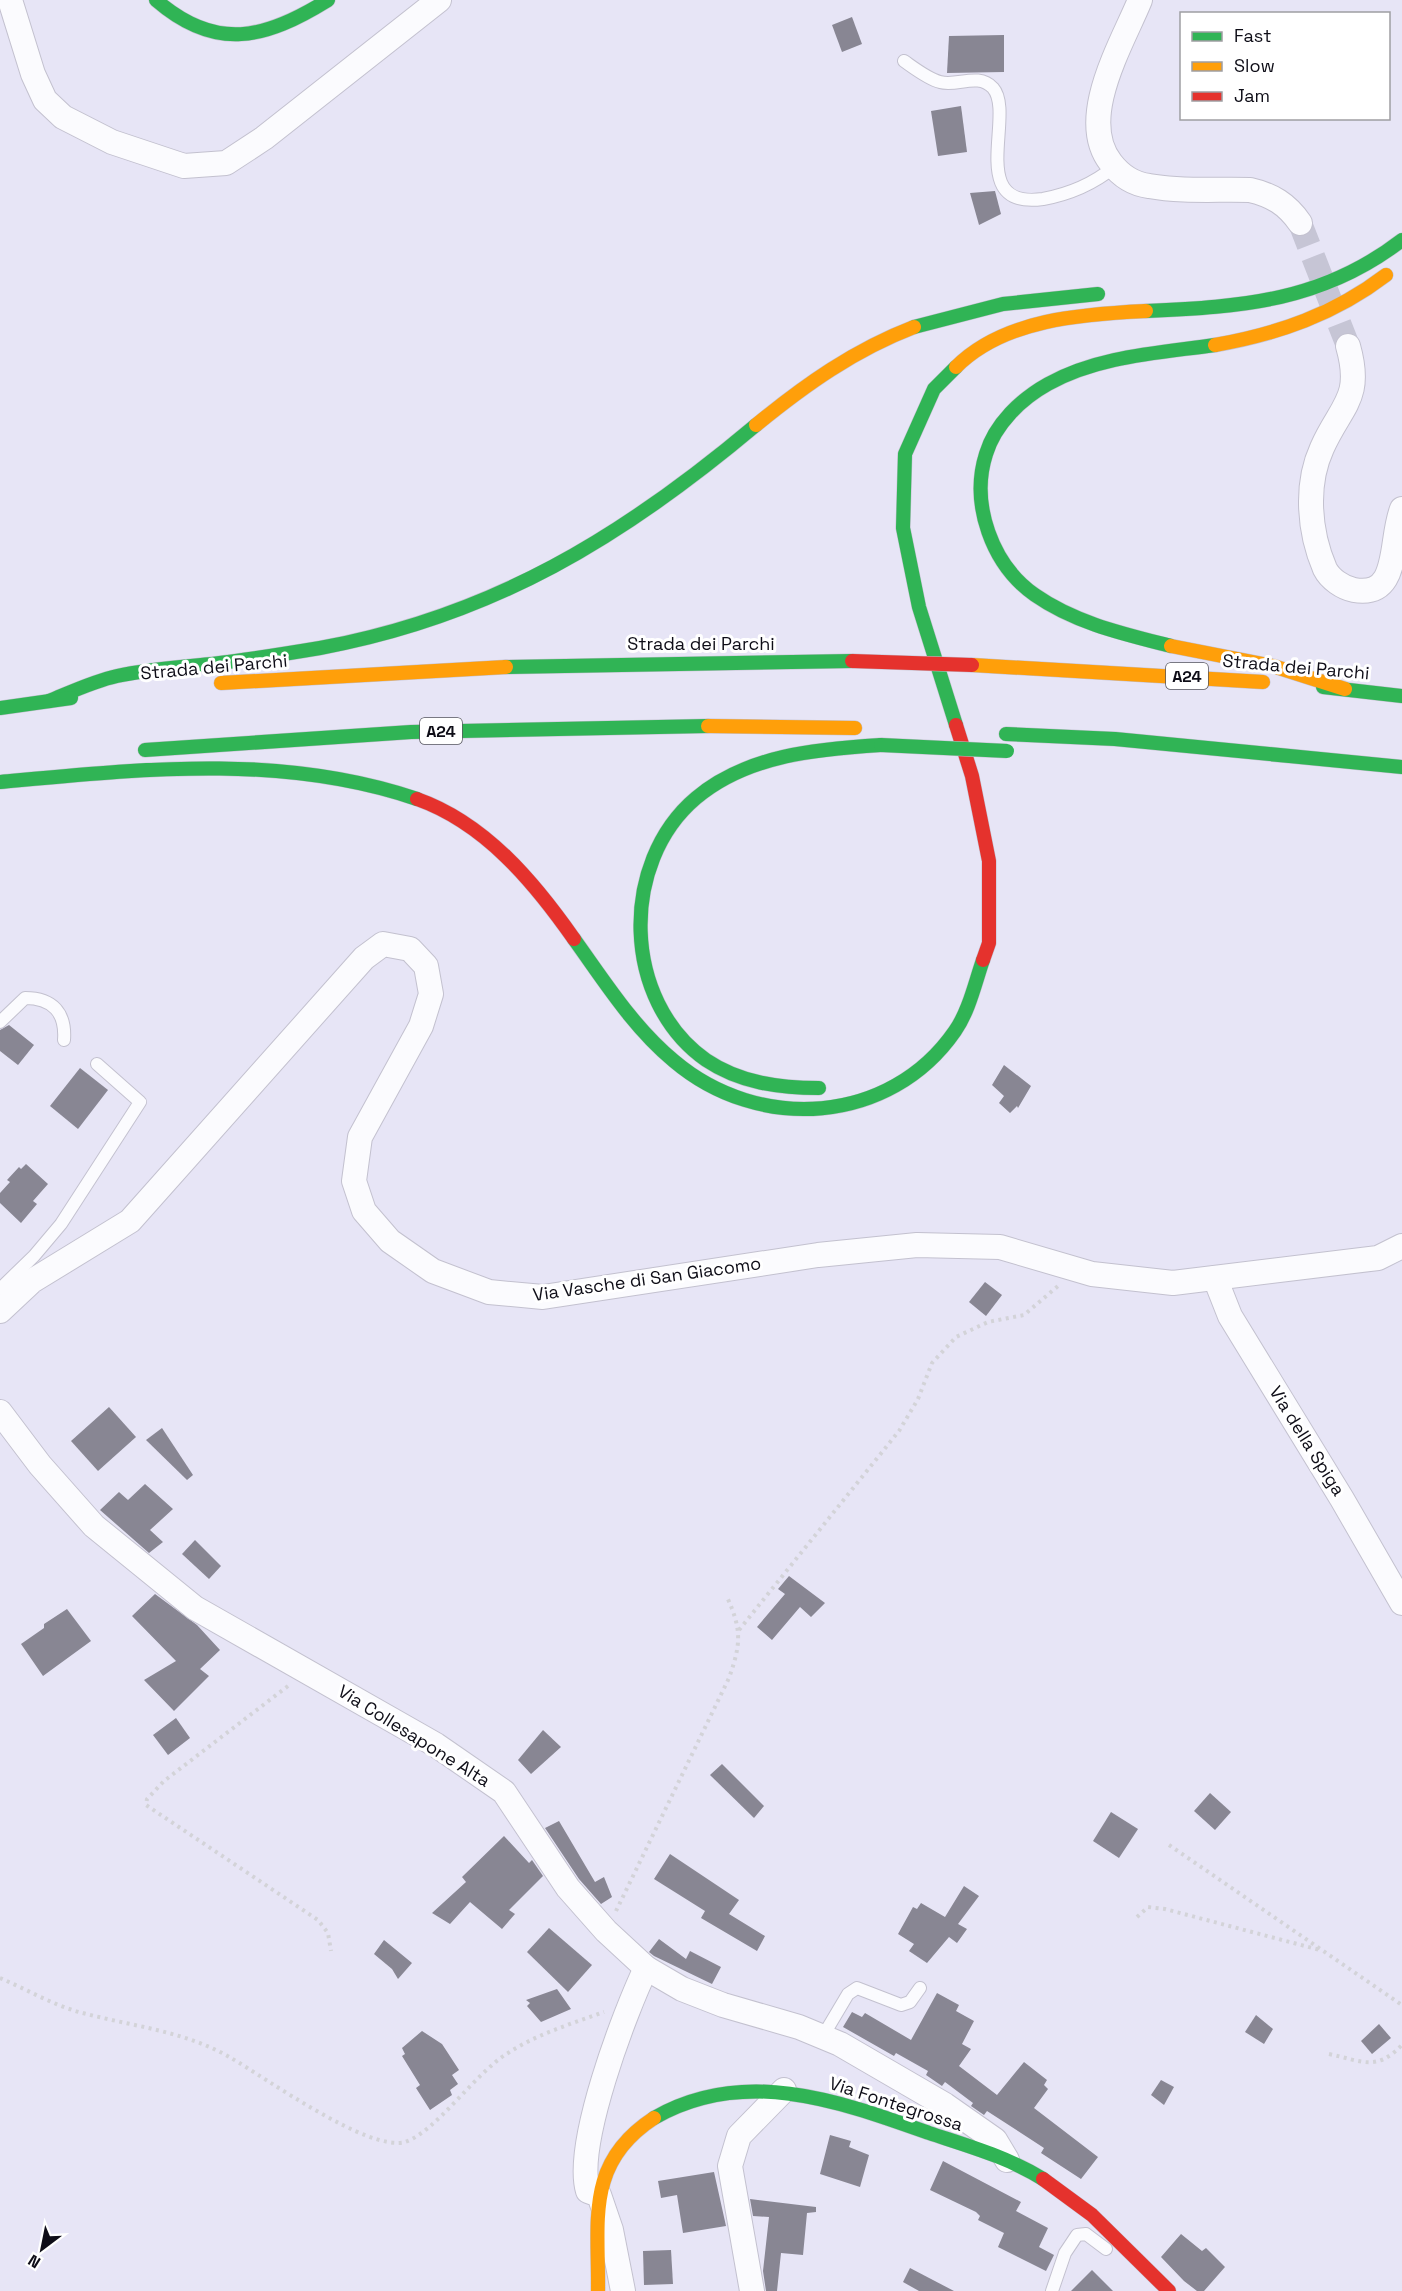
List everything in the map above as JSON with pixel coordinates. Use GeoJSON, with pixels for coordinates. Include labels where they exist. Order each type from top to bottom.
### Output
{"type":"FeatureCollection","features":[{"type":"Feature","properties":{"kind":"main road"},"geometry":{"type":"LineString","coordinates":[[156,0],[172,17],[219,35],[264,33],[311,12],[328,0]]}},
{"type":"Feature","properties":{"kind":"main road"},"geometry":{"type":"LineString","coordinates":[[0,782],[119,771],[202,768],[269,770],[325,774],[375,784],[421,800],[470,826],[507,855],[566,926],[635,1022],[666,1054],[697,1078],[727,1094],[761,1107],[792,1111],[824,1111],[880,1094],[909,1078],[935,1057],[955,1032],[976,996],[989,954],[994,912],[991,866],[984,824],[919,601],[905,544],[901,494],[905,452],[917,415],[936,386],[966,356],[997,338],[1028,326],[1071,317],[1227,308],[1266,302],[1304,293],[1347,277],[1402,240]]}},
{"type":"Feature","properties":{"kind":"main road"},"geometry":{"type":"LineString","coordinates":[[1345,689],[1267,664],[1133,637],[1072,618],[1039,599],[1013,577],[993,552],[983,526],[978,496],[981,476],[994,435],[1016,406],[1043,385],[1077,370],[1115,359],[1235,341],[1297,325],[1347,303],[1397,266]]}},
{"type":"Feature","properties":{"kind":"main road"},"geometry":{"type":"LineString","coordinates":[[49,700],[118,675],[304,651],[397,630],[470,606],[546,572],[594,546],[641,516],[807,384],[853,354],[924,322],[957,312],[1006,302],[1113,293]]}},
{"type":"Feature","properties":{"kind":"main road"},"geometry":{"type":"LineString","coordinates":[[980,324],[1014,309],[1064,297]]}},
{"type":"Feature","properties":{"kind":"main road"},"geometry":{"type":"LineString","coordinates":[[913,650],[922,683]]}},
{"type":"Feature","properties":{"kind":"main road","name":"Strada dei Parchi"},"geometry":{"type":"LineString","coordinates":[[211,684],[351,673],[507,665],[852,661],[1215,678],[1402,696]]}},
{"type":"Feature","properties":{"kind":"main road"},"geometry":{"type":"LineString","coordinates":[[0,708],[107,694]]}},
{"type":"Feature","properties":{"kind":"main road","name":"A24"},"geometry":{"type":"LineString","coordinates":[[125,752],[228,742],[357,734],[591,726],[730,725],[872,729]]}},
{"type":"Feature","properties":{"kind":"main road"},"geometry":{"type":"LineString","coordinates":[[944,760],[939,735],[973,733]]}},
{"type":"Feature","properties":{"kind":"main road"},"geometry":{"type":"LineString","coordinates":[[1001,734],[1115,740],[1402,767]]}},
{"type":"Feature","properties":{"kind":"main road"},"geometry":{"type":"LineString","coordinates":[[833,1087],[796,1089],[755,1082],[722,1070],[693,1050],[671,1025],[654,997],[642,961],[639,924],[643,889],[652,859],[671,824],[696,798],[736,773],[766,760],[799,752],[831,747],[881,745],[1007,751],[1115,740]]}},
{"type":"Feature","properties":{"kind":"main road","name":"Via Fontegrossa"},"geometry":{"type":"LineString","coordinates":[[598,2291],[596,2228],[599,2195],[607,2169],[615,2154],[639,2128],[653,2118],[713,2093],[750,2089],[784,2090],[858,2107],[1007,2160],[1069,2196],[1169,2291]]}},
{"type":"Feature","properties":{"kind":"street"},"geometry":{"type":"LineString","coordinates":[[10,0],[33,74],[45,100],[63,117],[112,142],[184,166],[226,164],[264,138],[439,0]]}},
{"type":"Feature","properties":{"kind":"street"},"geometry":{"type":"LineString","coordinates":[[1140,0],[1105,86],[1099,107],[1097,125],[1105,156],[1129,180],[1148,186],[1250,190],[1266,194],[1292,211],[1300,223]]}},
{"type":"Feature","properties":{"kind":"street"},"geometry":{"type":"LineString","coordinates":[[1348,346],[1353,366],[1353,390],[1321,451],[1314,473],[1311,519],[1319,554],[1328,576],[1348,589],[1366,592],[1379,588],[1388,578],[1395,530],[1402,509]]}},
{"type":"Feature","properties":{"kind":"street","name":"Via Vasche di San Giacomo"},"geometry":{"type":"LineString","coordinates":[[0,1311],[32,1281],[130,1221],[364,958],[383,944],[410,949],[426,966],[431,994],[421,1026],[360,1137],[354,1181],[364,1211],[384,1233],[433,1270],[489,1292],[543,1297],[818,1255],[918,1245],[1000,1247],[1092,1274],[1173,1283],[1378,1258],[1402,1246]]}},
{"type":"Feature","properties":{"kind":"street","name":"Via della Spiga"},"geometry":{"type":"LineString","coordinates":[[1215,1278],[1230,1316],[1342,1499],[1402,1603]]}},
{"type":"Feature","properties":{"kind":"street","name":"Via Collesapone Alta"},"geometry":{"type":"LineString","coordinates":[[0,1412],[40,1465],[94,1526],[195,1608],[233,1632],[308,1671],[436,1745],[504,1792],[568,1888],[606,1931],[646,1968],[682,1989],[823,2036],[840,2044],[945,2105],[995,2140],[1007,2160]]}},
{"type":"Feature","properties":{"kind":"street"},"geometry":{"type":"LineString","coordinates":[[623,2291],[611,2230],[599,2195],[588,2191],[586,2184],[596,2107],[630,2002],[646,1968]]}},
{"type":"Feature","properties":{"kind":"street"},"geometry":{"type":"LineString","coordinates":[[752,2291],[730,2166],[739,2136],[784,2090]]}},
{"type":"Feature","properties":{"kind":"lane"},"geometry":{"type":"LineString","coordinates":[[904,61],[940,83],[979,80],[993,88],[998,102],[999,175],[1008,191],[1019,197],[1035,200],[1073,191],[1098,180],[1114,167]]}},
{"type":"Feature","properties":{"kind":"lane"},"geometry":{"type":"LineString","coordinates":[[0,1022],[25,998],[40,998],[55,1007],[65,1025],[64,1040]]}},
{"type":"Feature","properties":{"kind":"lane"},"geometry":{"type":"LineString","coordinates":[[0,1289],[34,1256],[61,1224],[140,1102],[97,1064]]}},
{"type":"Feature","properties":{"kind":"lane"},"geometry":{"type":"LineString","coordinates":[[823,2036],[848,1994],[857,1988],[901,2005],[910,2001],[920,1988]]}},
{"type":"Feature","properties":{"kind":"lane"},"geometry":{"type":"LineString","coordinates":[[1052,2291],[1065,2253],[1077,2235],[1086,2234],[1135,2270],[1158,2280]]}},
{"type":"Feature","properties":{"kind":"path"},"geometry":{"type":"LineString","coordinates":[[739,1630],[899,1431],[918,1399],[932,1363],[942,1350],[956,1337],[973,1328],[1023,1316],[1063,1282],[1092,1274]]}},
{"type":"Feature","properties":{"kind":"path"},"geometry":{"type":"LineString","coordinates":[[606,1931],[635,1876],[680,1775],[729,1678],[740,1643],[739,1630],[727,1598]]}},
{"type":"Feature","properties":{"kind":"path"},"geometry":{"type":"LineString","coordinates":[[308,1671],[164,1781],[147,1799],[146,1805],[318,1920],[328,1933],[331,1951]]}},
{"type":"Feature","properties":{"kind":"path"},"geometry":{"type":"LineString","coordinates":[[1169,1845],[1402,2005]]}},
{"type":"Feature","properties":{"kind":"path"},"geometry":{"type":"LineString","coordinates":[[1137,1917],[1148,1907],[1165,1909],[1324,1951]]}},
{"type":"Feature","properties":{"kind":"path"},"geometry":{"type":"LineString","coordinates":[[0,1978],[76,2012],[194,2040],[229,2056],[313,2109],[350,2128],[385,2141],[402,2143],[414,2139],[430,2127],[466,2088],[506,2053],[539,2036],[630,2002]]}},
{"type":"Feature","properties":{"kind":"path"},"geometry":{"type":"LineString","coordinates":[[1329,2054],[1376,2064],[1390,2058],[1402,2045]]}},
{"type":"Feature","properties":{"kind":"building"},"geometry":{"type":"Polygon","coordinates":[[[852,17],[862,44],[842,52],[832,25],[852,17]]]}},
{"type":"Feature","properties":{"kind":"building"},"geometry":{"type":"Polygon","coordinates":[[[1004,35],[1004,72],[947,73],[949,36],[1004,35]]]}},
{"type":"Feature","properties":{"kind":"building"},"geometry":{"type":"Polygon","coordinates":[[[961,106],[967,152],[938,156],[931,111],[961,106]]]}},
{"type":"Feature","properties":{"kind":"building"},"geometry":{"type":"Polygon","coordinates":[[[995,191],[1001,214],[979,225],[970,193],[995,191]]]}},
{"type":"Feature","properties":{"kind":"building"},"geometry":{"type":"Polygon","coordinates":[[[9,1025],[34,1045],[18,1065],[0,1051],[0,1030],[9,1025]]]}},
{"type":"Feature","properties":{"kind":"building"},"geometry":{"type":"Polygon","coordinates":[[[1004,1065],[1031,1086],[1018,1108],[1017,1106],[1010,1113],[999,1103],[1004,1096],[992,1085],[1004,1065]]]}},
{"type":"Feature","properties":{"kind":"building"},"geometry":{"type":"Polygon","coordinates":[[[80,1068],[108,1090],[78,1129],[50,1106],[80,1068]]]}},
{"type":"Feature","properties":{"kind":"building"},"geometry":{"type":"Polygon","coordinates":[[[26,1164],[48,1184],[33,1201],[37,1204],[21,1223],[0,1203],[0,1193],[10,1182],[7,1180],[19,1167],[21,1169],[26,1164]]]}},
{"type":"Feature","properties":{"kind":"building"},"geometry":{"type":"Polygon","coordinates":[[[985,1282],[1002,1295],[986,1316],[969,1302],[985,1282]]]}},
{"type":"Feature","properties":{"kind":"building"},"geometry":{"type":"Polygon","coordinates":[[[109,1407],[136,1437],[98,1471],[71,1441],[109,1407]]]}},
{"type":"Feature","properties":{"kind":"building"},"geometry":{"type":"Polygon","coordinates":[[[162,1428],[193,1475],[187,1480],[146,1440],[162,1428]]]}},
{"type":"Feature","properties":{"kind":"building"},"geometry":{"type":"Polygon","coordinates":[[[145,1484],[173,1509],[150,1530],[163,1542],[149,1553],[100,1510],[119,1492],[128,1500],[145,1484]]]}},
{"type":"Feature","properties":{"kind":"building"},"geometry":{"type":"Polygon","coordinates":[[[195,1540],[221,1566],[209,1579],[182,1554],[195,1540]]]}},
{"type":"Feature","properties":{"kind":"building"},"geometry":{"type":"Polygon","coordinates":[[[789,1576],[825,1603],[811,1617],[800,1607],[772,1640],[757,1627],[785,1594],[778,1589],[789,1576]]]}},
{"type":"Feature","properties":{"kind":"building"},"geometry":{"type":"Polygon","coordinates":[[[155,1594],[197,1625],[220,1650],[200,1669],[209,1676],[174,1711],[144,1680],[176,1661],[132,1616],[155,1594]]]}},
{"type":"Feature","properties":{"kind":"building"},"geometry":{"type":"Polygon","coordinates":[[[67,1609],[91,1641],[43,1676],[21,1644],[44,1628],[44,1624],[67,1609]]]}},
{"type":"Feature","properties":{"kind":"building"},"geometry":{"type":"Polygon","coordinates":[[[176,1718],[190,1738],[168,1755],[153,1735],[176,1718]]]}},
{"type":"Feature","properties":{"kind":"building"},"geometry":{"type":"Polygon","coordinates":[[[543,1730],[561,1747],[531,1774],[518,1760],[543,1730]]]}},
{"type":"Feature","properties":{"kind":"building"},"geometry":{"type":"Polygon","coordinates":[[[722,1764],[764,1806],[754,1818],[710,1775],[722,1764]]]}},
{"type":"Feature","properties":{"kind":"building"},"geometry":{"type":"Polygon","coordinates":[[[1210,1793],[1231,1812],[1215,1830],[1194,1811],[1210,1793]]]}},
{"type":"Feature","properties":{"kind":"building"},"geometry":{"type":"Polygon","coordinates":[[[1111,1812],[1138,1829],[1119,1858],[1093,1841],[1111,1812]]]}},
{"type":"Feature","properties":{"kind":"building"},"geometry":{"type":"Polygon","coordinates":[[[559,1821],[595,1882],[604,1877],[612,1897],[601,1904],[579,1879],[545,1828],[559,1821]]]}},
{"type":"Feature","properties":{"kind":"building"},"geometry":{"type":"Polygon","coordinates":[[[504,1836],[529,1863],[532,1860],[543,1876],[509,1910],[515,1914],[502,1929],[470,1902],[450,1924],[432,1913],[466,1882],[462,1877],[504,1836]]]}},
{"type":"Feature","properties":{"kind":"building"},"geometry":{"type":"Polygon","coordinates":[[[670,1854],[739,1900],[729,1914],[765,1936],[757,1951],[701,1918],[705,1911],[654,1879],[670,1854]]]}},
{"type":"Feature","properties":{"kind":"building"},"geometry":{"type":"Polygon","coordinates":[[[964,1886],[979,1896],[958,1924],[967,1929],[957,1943],[949,1937],[927,1963],[909,1951],[914,1944],[898,1934],[913,1907],[917,1909],[921,1903],[945,1917],[964,1886]]]}},
{"type":"Feature","properties":{"kind":"building"},"geometry":{"type":"Polygon","coordinates":[[[549,1928],[592,1965],[568,1992],[527,1952],[549,1928]]]}},
{"type":"Feature","properties":{"kind":"building"},"geometry":{"type":"Polygon","coordinates":[[[659,1939],[686,1959],[690,1951],[721,1967],[712,1984],[649,1952],[659,1939]]]}},
{"type":"Feature","properties":{"kind":"building"},"geometry":{"type":"Polygon","coordinates":[[[384,1940],[412,1963],[398,1979],[392,1969],[374,1954],[384,1940]]]}},
{"type":"Feature","properties":{"kind":"building"},"geometry":{"type":"Polygon","coordinates":[[[557,1989],[571,2009],[541,2022],[527,2006],[530,2003],[526,2000],[557,1989]]]}},
{"type":"Feature","properties":{"kind":"building"},"geometry":{"type":"Polygon","coordinates":[[[937,1993],[959,2005],[956,2011],[974,2021],[962,2044],[971,2049],[959,2066],[997,2095],[1024,2062],[1047,2080],[1044,2085],[1048,2089],[1034,2108],[1098,2157],[1081,2179],[1041,2153],[1044,2148],[987,2111],[984,2115],[971,2106],[973,2103],[945,2082],[942,2086],[926,2075],[928,2071],[896,2053],[894,2056],[843,2027],[852,2012],[862,2017],[865,2013],[911,2040],[937,1993]]]}},
{"type":"Feature","properties":{"kind":"building"},"geometry":{"type":"Polygon","coordinates":[[[1256,2015],[1273,2029],[1264,2044],[1245,2032],[1256,2015]]]}},
{"type":"Feature","properties":{"kind":"building"},"geometry":{"type":"Polygon","coordinates":[[[1379,2024],[1391,2038],[1372,2054],[1361,2041],[1379,2024]]]}},
{"type":"Feature","properties":{"kind":"building"},"geometry":{"type":"Polygon","coordinates":[[[422,2031],[442,2044],[459,2070],[452,2075],[458,2084],[450,2090],[452,2095],[430,2110],[416,2088],[420,2085],[402,2056],[405,2054],[402,2048],[422,2031]]]}},
{"type":"Feature","properties":{"kind":"building"},"geometry":{"type":"Polygon","coordinates":[[[1161,2080],[1174,2087],[1164,2105],[1151,2095],[1161,2080]]]}},
{"type":"Feature","properties":{"kind":"building"},"geometry":{"type":"Polygon","coordinates":[[[830,2135],[851,2141],[849,2147],[869,2155],[860,2187],[820,2174],[830,2135]]]}},
{"type":"Feature","properties":{"kind":"building"},"geometry":{"type":"Polygon","coordinates":[[[943,2161],[1021,2202],[1016,2211],[1048,2228],[1039,2247],[1054,2255],[1046,2271],[998,2247],[1004,2233],[978,2220],[980,2216],[976,2212],[930,2190],[943,2161]]]}},
{"type":"Feature","properties":{"kind":"building"},"geometry":{"type":"Polygon","coordinates":[[[714,2172],[726,2226],[683,2233],[677,2195],[661,2198],[658,2181],[714,2172]]]}},
{"type":"Feature","properties":{"kind":"building"},"geometry":{"type":"Polygon","coordinates":[[[750,2199],[816,2207],[816,2212],[807,2213],[803,2255],[781,2253],[777,2291],[766,2291],[763,2271],[769,2217],[753,2216],[750,2199]]]}},
{"type":"Feature","properties":{"kind":"building"},"geometry":{"type":"Polygon","coordinates":[[[1181,2234],[1202,2251],[1206,2248],[1225,2267],[1204,2291],[1197,2291],[1184,2281],[1161,2257],[1181,2234]]]}},
{"type":"Feature","properties":{"kind":"building"},"geometry":{"type":"Polygon","coordinates":[[[671,2250],[673,2284],[644,2285],[643,2251],[671,2250]]]}},
{"type":"Feature","properties":{"kind":"building"},"geometry":{"type":"Polygon","coordinates":[[[910,2268],[954,2291],[919,2291],[903,2282],[910,2268]]]}},
{"type":"Feature","properties":{"kind":"building"},"geometry":{"type":"Polygon","coordinates":[[[1092,2270],[1113,2291],[1071,2291],[1092,2270]]]}},
{"type":"Feature","properties":{"kind":"tunnel"},"geometry":{"type":"LineString","coordinates":[[1300,223],[1348,346]]}},
{"type":"Feature","properties":{"kind":"traffic: fast"},"geometry":{"type":"LineString","coordinates":[[156,0],[178,17],[199,27],[220,33],[241,34],[262,31],[283,24],[328,0]]}},
{"type":"Feature","properties":{"kind":"traffic: fast"},"geometry":{"type":"LineString","coordinates":[[1146,311],[1216,307],[1281,297],[1342,276],[1402,240]]}},
{"type":"Feature","properties":{"kind":"traffic: fast"},"geometry":{"type":"LineString","coordinates":[[914,327],[1003,304],[1098,294]]}},
{"type":"Feature","properties":{"kind":"traffic: fast"},"geometry":{"type":"LineString","coordinates":[[1171,646],[1083,620],[1050,605],[1020,582],[996,550],[988,532],[983,513],[982,473],[990,443],[1002,423],[1028,397],[1048,384],[1087,367],[1108,361],[1215,345]]}},
{"type":"Feature","properties":{"kind":"traffic: fast"},"geometry":{"type":"LineString","coordinates":[[956,367],[934,389],[905,454],[903,528],[919,607],[956,725]]}},
{"type":"Feature","properties":{"kind":"traffic: fast"},"geometry":{"type":"LineString","coordinates":[[49,701],[117,676],[239,661],[320,648],[383,634],[499,593],[553,566],[656,503],[756,425]]}},
{"type":"Feature","properties":{"kind":"traffic: fast"},"geometry":{"type":"LineString","coordinates":[[506,667],[852,661]]}},
{"type":"Feature","properties":{"kind":"traffic: fast"},"geometry":{"type":"LineString","coordinates":[[1323,687],[1402,696]]}},
{"type":"Feature","properties":{"kind":"traffic: fast"},"geometry":{"type":"LineString","coordinates":[[0,708],[71,698]]}},
{"type":"Feature","properties":{"kind":"traffic: fast"},"geometry":{"type":"LineString","coordinates":[[145,750],[411,732],[708,726]]}},
{"type":"Feature","properties":{"kind":"traffic: fast"},"geometry":{"type":"LineString","coordinates":[[1006,734],[1115,739],[1402,767]]}},
{"type":"Feature","properties":{"kind":"traffic: fast"},"geometry":{"type":"LineString","coordinates":[[819,1088],[790,1087],[746,1079],[706,1060],[678,1034],[658,1003],[646,968],[641,931],[643,894],[653,858],[671,826],[696,798],[716,784],[737,772],[784,757],[832,749],[881,745]]}},
{"type":"Feature","properties":{"kind":"traffic: fast"},"geometry":{"type":"LineString","coordinates":[[881,745],[1007,751]]}},
{"type":"Feature","properties":{"kind":"traffic: fast"},"geometry":{"type":"LineString","coordinates":[[0,782],[158,770],[210,768],[263,770],[315,775],[366,785],[417,799]]}},
{"type":"Feature","properties":{"kind":"traffic: fast"},"geometry":{"type":"LineString","coordinates":[[574,939],[608,988],[645,1034],[674,1061],[708,1084],[745,1100],[783,1108],[822,1108],[860,1101],[896,1085],[928,1062],[960,1023],[983,960]]}},
{"type":"Feature","properties":{"kind":"traffic: fast"},"geometry":{"type":"LineString","coordinates":[[654,2118],[688,2102],[722,2094],[757,2091],[792,2094],[826,2100],[861,2110],[973,2147],[1002,2158],[1043,2179]]}},
{"type":"Feature","properties":{"kind":"traffic: slow"},"geometry":{"type":"LineString","coordinates":[[1215,345],[1261,335],[1305,320],[1347,301],[1386,275]]}},
{"type":"Feature","properties":{"kind":"traffic: slow"},"geometry":{"type":"LineString","coordinates":[[956,367],[975,351],[997,338],[1021,329],[1071,317],[1146,311]]}},
{"type":"Feature","properties":{"kind":"traffic: slow"},"geometry":{"type":"LineString","coordinates":[[756,425],[831,370],[871,346],[914,327]]}},
{"type":"Feature","properties":{"kind":"traffic: slow"},"geometry":{"type":"LineString","coordinates":[[1171,646],[1273,666],[1345,689]]}},
{"type":"Feature","properties":{"kind":"traffic: slow"},"geometry":{"type":"LineString","coordinates":[[972,665],[1263,682]]}},
{"type":"Feature","properties":{"kind":"traffic: slow"},"geometry":{"type":"LineString","coordinates":[[221,683],[506,667]]}},
{"type":"Feature","properties":{"kind":"traffic: slow"},"geometry":{"type":"LineString","coordinates":[[708,726],[855,728]]}},
{"type":"Feature","properties":{"kind":"traffic: slow"},"geometry":{"type":"LineString","coordinates":[[598,2291],[598,2217],[600,2195],[606,2174],[616,2154],[632,2135],[654,2118]]}},
{"type":"Feature","properties":{"kind":"traffic: jam"},"geometry":{"type":"LineString","coordinates":[[852,661],[972,665]]}},
{"type":"Feature","properties":{"kind":"traffic: jam"},"geometry":{"type":"LineString","coordinates":[[956,725],[972,776],[989,861],[989,943],[983,960]]}},
{"type":"Feature","properties":{"kind":"traffic: jam"},"geometry":{"type":"LineString","coordinates":[[417,799],[465,823],[486,839],[525,876],[574,939]]}},
{"type":"Feature","properties":{"kind":"traffic: jam"},"geometry":{"type":"LineString","coordinates":[[1043,2179],[1092,2215],[1169,2291]]}}]}
